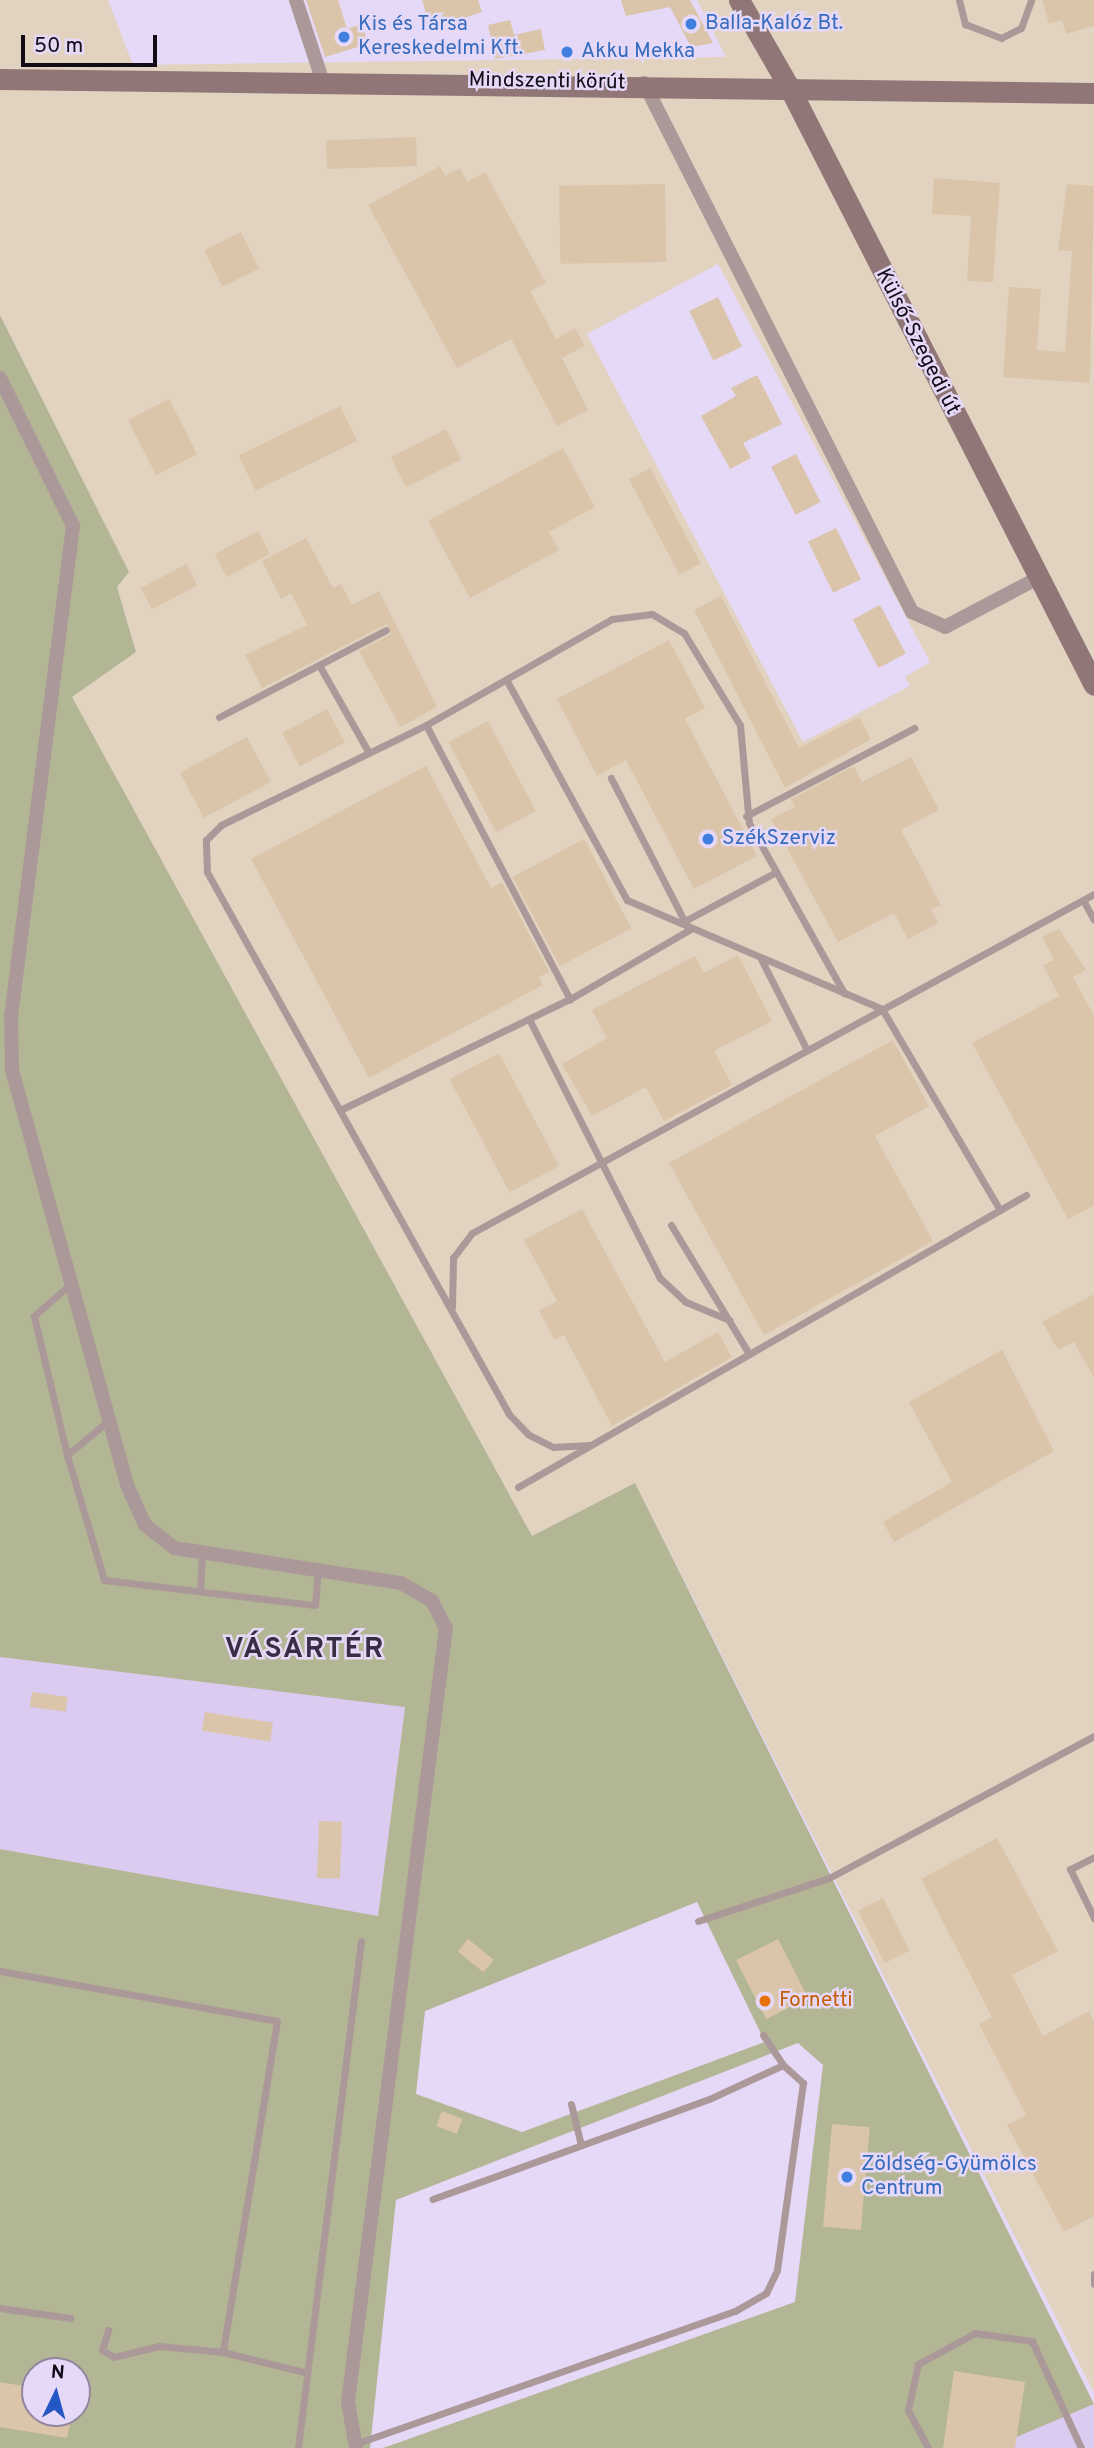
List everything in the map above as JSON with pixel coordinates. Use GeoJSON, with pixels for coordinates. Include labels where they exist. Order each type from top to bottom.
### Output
{"type":"FeatureCollection","features":[{"type":"Feature","properties":{"kind":"street"},"geometry":{"type":"LineString","coordinates":[[296,0],[322,79]]}},
{"type":"Feature","properties":{"kind":"street","name":"Külső-Szegedi út"},"geometry":{"type":"LineString","coordinates":[[739,0],[789,87],[1036,579],[1093,682]]}},
{"type":"Feature","properties":{"kind":"street","name":"Mindszenti körút"},"geometry":{"type":"LineString","coordinates":[[0,79],[644,83],[1094,93]]}},
{"type":"Feature","properties":{"kind":"street"},"geometry":{"type":"LineString","coordinates":[[644,83],[912,612],[945,627],[1036,579]]}},
{"type":"Feature","properties":{"kind":"street"},"geometry":{"type":"LineString","coordinates":[[0,378],[73,526],[11,1016],[17,1107],[108,1421],[145,1525],[174,1548],[202,1555],[381,1578],[419,1590],[446,1628],[348,2402],[356,2446]]}},
{"type":"Feature","properties":{"kind":"lane"},"geometry":{"type":"LineString","coordinates":[[959,0],[965,24],[1001,38],[1021,28],[1031,0]]}},
{"type":"Feature","properties":{"kind":"lane"},"geometry":{"type":"LineString","coordinates":[[590,1445],[563,1449],[528,1434],[452,1311],[207,872],[204,851],[221,825],[426,725],[612,619],[652,614],[672,622],[740,725],[747,744],[747,816],[844,993]]}},
{"type":"Feature","properties":{"kind":"lane"},"geometry":{"type":"LineString","coordinates":[[219,717],[386,630]]}},
{"type":"Feature","properties":{"kind":"lane"},"geometry":{"type":"LineString","coordinates":[[319,665],[369,753]]}},
{"type":"Feature","properties":{"kind":"lane"},"geometry":{"type":"LineString","coordinates":[[507,681],[627,900],[680,923],[689,930],[882,1009],[1000,1210]]}},
{"type":"Feature","properties":{"kind":"lane"},"geometry":{"type":"LineString","coordinates":[[426,725],[570,999]]}},
{"type":"Feature","properties":{"kind":"lane"},"geometry":{"type":"LineString","coordinates":[[747,816],[914,728]]}},
{"type":"Feature","properties":{"kind":"lane"},"geometry":{"type":"LineString","coordinates":[[611,778],[680,923]]}},
{"type":"Feature","properties":{"kind":"lane"},"geometry":{"type":"LineString","coordinates":[[680,923],[776,872]]}},
{"type":"Feature","properties":{"kind":"lane"},"geometry":{"type":"LineString","coordinates":[[452,1311],[450,1270],[463,1240],[1094,894]]}},
{"type":"Feature","properties":{"kind":"lane"},"geometry":{"type":"LineString","coordinates":[[1083,900],[1094,920]]}},
{"type":"Feature","properties":{"kind":"lane"},"geometry":{"type":"LineString","coordinates":[[340,1110],[570,999],[689,930]]}},
{"type":"Feature","properties":{"kind":"lane"},"geometry":{"type":"LineString","coordinates":[[760,958],[807,1050]]}},
{"type":"Feature","properties":{"kind":"lane"},"geometry":{"type":"LineString","coordinates":[[529,1019],[598,1164],[660,1278],[686,1302],[729,1321]]}},
{"type":"Feature","properties":{"kind":"lane"},"geometry":{"type":"LineString","coordinates":[[518,1487],[1026,1195]]}},
{"type":"Feature","properties":{"kind":"lane"},"geometry":{"type":"LineString","coordinates":[[671,1225],[749,1354]]}},
{"type":"Feature","properties":{"kind":"lane"},"geometry":{"type":"LineString","coordinates":[[69,1285],[34,1316],[67,1455],[104,1580],[315,1605],[318,1571]]}},
{"type":"Feature","properties":{"kind":"lane"},"geometry":{"type":"LineString","coordinates":[[67,1455],[108,1421]]}},
{"type":"Feature","properties":{"kind":"lane"},"geometry":{"type":"LineString","coordinates":[[200,1591],[202,1555]]}},
{"type":"Feature","properties":{"kind":"lane"},"geometry":{"type":"LineString","coordinates":[[698,1921],[829,1878],[1094,1736]]}},
{"type":"Feature","properties":{"kind":"lane"},"geometry":{"type":"LineString","coordinates":[[1094,1857],[1070,1869],[1094,1918]]}},
{"type":"Feature","properties":{"kind":"lane"},"geometry":{"type":"LineString","coordinates":[[298,2448],[304,2372],[361,1941]]}},
{"type":"Feature","properties":{"kind":"lane"},"geometry":{"type":"LineString","coordinates":[[0,1970],[277,2021],[223,2352]]}},
{"type":"Feature","properties":{"kind":"lane"},"geometry":{"type":"LineString","coordinates":[[356,2446],[735,2311],[765,2293],[777,2270],[803,2083],[782,2065],[762,2035]]}},
{"type":"Feature","properties":{"kind":"lane"},"geometry":{"type":"LineString","coordinates":[[432,2199],[581,2145],[782,2065]]}},
{"type":"Feature","properties":{"kind":"lane"},"geometry":{"type":"LineString","coordinates":[[571,2104],[581,2145]]}},
{"type":"Feature","properties":{"kind":"lane"},"geometry":{"type":"LineString","coordinates":[[1094,2274],[1094,2284]]}},
{"type":"Feature","properties":{"kind":"lane"},"geometry":{"type":"LineString","coordinates":[[0,2308],[70,2318]]}},
{"type":"Feature","properties":{"kind":"lane"},"geometry":{"type":"LineString","coordinates":[[108,2330],[102,2350],[114,2357],[159,2346],[223,2352],[304,2372]]}},
{"type":"Feature","properties":{"kind":"lane"},"geometry":{"type":"LineString","coordinates":[[928,2448],[908,2410],[918,2364],[975,2333],[1031,2341],[1081,2448]]}},
{"type":"Feature","properties":{"kind":"shaded area"},"geometry":{"type":"Polygon","coordinates":[[[0,0],[108,0],[133,65],[726,57],[697,0],[1094,0],[1094,2393],[635,1483],[532,1536],[71,697],[136,652],[117,587],[129,572],[0,315],[0,0]],[[718,264],[587,334],[803,742],[910,686],[905,677],[930,662],[718,264]]]}},
{"type":"Feature","properties":{"kind":"shaded area"},"geometry":{"type":"Polygon","coordinates":[[[0,1657],[405,1706],[378,1917],[0,1849],[0,1657]]]}},
{"type":"Feature","properties":{"kind":"shaded area"},"geometry":{"type":"Polygon","coordinates":[[[1094,2404],[1094,2448],[991,2448],[1094,2404]]]}},
{"type":"Feature","properties":{"kind":"green space"},"geometry":{"type":"Polygon","coordinates":[[[0,315],[129,572],[117,587],[136,652],[72,697],[532,1536],[635,1483],[1094,2404],[991,2448],[383,2448],[795,2302],[823,2065],[798,2043],[396,2200],[370,2448],[0,2448],[0,1849],[378,1916],[405,1707],[0,1657],[0,315]],[[697,1902],[425,2011],[416,2094],[522,2132],[765,2042],[697,1902]]]}},
{"type":"Feature","properties":{"kind":"building"},"geometry":{"type":"Polygon","coordinates":[[[306,0],[338,0],[347,29],[362,24],[368,44],[325,57],[306,0]]]}},
{"type":"Feature","properties":{"kind":"building"},"geometry":{"type":"Polygon","coordinates":[[[422,0],[478,0],[482,12],[431,29],[422,0]]]}},
{"type":"Feature","properties":{"kind":"building"},"geometry":{"type":"Polygon","coordinates":[[[621,0],[690,0],[713,43],[691,47],[670,7],[626,16],[621,0]]]}},
{"type":"Feature","properties":{"kind":"building"},"geometry":{"type":"Polygon","coordinates":[[[1042,0],[1094,0],[1094,26],[1066,34],[1062,20],[1049,24],[1042,0]]]}},
{"type":"Feature","properties":{"kind":"building"},"geometry":{"type":"Polygon","coordinates":[[[510,20],[514,35],[541,29],[545,50],[495,59],[488,25],[510,20]]]}},
{"type":"Feature","properties":{"kind":"building"},"geometry":{"type":"Polygon","coordinates":[[[416,137],[417,166],[327,169],[326,140],[416,137]]]}},
{"type":"Feature","properties":{"kind":"building"},"geometry":{"type":"Polygon","coordinates":[[[440,166],[445,176],[460,168],[467,182],[485,172],[546,283],[530,291],[556,339],[575,328],[585,346],[562,358],[588,410],[557,426],[511,339],[457,368],[368,205],[440,166]]]}},
{"type":"Feature","properties":{"kind":"building"},"geometry":{"type":"Polygon","coordinates":[[[934,178],[1000,183],[993,282],[967,281],[971,216],[932,214],[934,178]]]}},
{"type":"Feature","properties":{"kind":"building"},"geometry":{"type":"Polygon","coordinates":[[[665,184],[666,262],[560,264],[559,186],[665,184]]]}},
{"type":"Feature","properties":{"kind":"building"},"geometry":{"type":"Polygon","coordinates":[[[1067,184],[1094,186],[1090,383],[1003,377],[1009,287],[1041,289],[1037,350],[1065,352],[1072,251],[1058,250],[1067,184]]]}},
{"type":"Feature","properties":{"kind":"building"},"geometry":{"type":"Polygon","coordinates":[[[241,232],[259,269],[222,287],[204,250],[241,232]]]}},
{"type":"Feature","properties":{"kind":"building"},"geometry":{"type":"Polygon","coordinates":[[[718,297],[742,346],[713,360],[689,311],[718,297]]]}},
{"type":"Feature","properties":{"kind":"building"},"geometry":{"type":"Polygon","coordinates":[[[757,375],[782,424],[743,443],[751,458],[730,469],[701,416],[736,396],[731,388],[757,375]]]}},
{"type":"Feature","properties":{"kind":"building"},"geometry":{"type":"Polygon","coordinates":[[[169,399],[197,454],[156,475],[128,420],[169,399]]]}},
{"type":"Feature","properties":{"kind":"building"},"geometry":{"type":"Polygon","coordinates":[[[340,406],[357,441],[256,491],[238,456],[340,406]]]}},
{"type":"Feature","properties":{"kind":"building"},"geometry":{"type":"Polygon","coordinates":[[[446,429],[461,459],[406,487],[391,457],[446,429]]]}},
{"type":"Feature","properties":{"kind":"building"},"geometry":{"type":"Polygon","coordinates":[[[563,448],[595,507],[549,532],[559,550],[470,598],[428,521],[563,448]]]}},
{"type":"Feature","properties":{"kind":"building"},"geometry":{"type":"Polygon","coordinates":[[[796,454],[821,502],[796,515],[771,467],[796,454]]]}},
{"type":"Feature","properties":{"kind":"building"},"geometry":{"type":"Polygon","coordinates":[[[650,468],[701,563],[680,575],[629,479],[650,468]]]}},
{"type":"Feature","properties":{"kind":"building"},"geometry":{"type":"Polygon","coordinates":[[[836,528],[861,579],[833,593],[808,542],[836,528]]]}},
{"type":"Feature","properties":{"kind":"building"},"geometry":{"type":"Polygon","coordinates":[[[258,531],[270,554],[227,577],[215,554],[258,531]]]}},
{"type":"Feature","properties":{"kind":"building"},"geometry":{"type":"Polygon","coordinates":[[[306,538],[333,588],[341,584],[352,605],[379,591],[437,707],[400,727],[359,651],[391,634],[387,624],[262,688],[245,655],[307,625],[291,593],[281,599],[262,561],[306,538]]]}},
{"type":"Feature","properties":{"kind":"building"},"geometry":{"type":"Polygon","coordinates":[[[186,564],[197,585],[152,609],[141,588],[186,564]]]}},
{"type":"Feature","properties":{"kind":"building"},"geometry":{"type":"Polygon","coordinates":[[[721,596],[799,748],[859,717],[871,739],[785,788],[694,610],[721,596]]]}},
{"type":"Feature","properties":{"kind":"building"},"geometry":{"type":"Polygon","coordinates":[[[880,605],[906,654],[878,668],[853,620],[880,605]]]}},
{"type":"Feature","properties":{"kind":"building"},"geometry":{"type":"Polygon","coordinates":[[[669,640],[705,708],[685,719],[757,856],[694,889],[626,760],[597,776],[557,699],[669,640]]]}},
{"type":"Feature","properties":{"kind":"building"},"geometry":{"type":"Polygon","coordinates":[[[327,709],[345,743],[300,766],[282,733],[327,709]]]}},
{"type":"Feature","properties":{"kind":"building"},"geometry":{"type":"Polygon","coordinates":[[[488,721],[536,811],[496,832],[448,742],[488,721]]]}},
{"type":"Feature","properties":{"kind":"building"},"geometry":{"type":"Polygon","coordinates":[[[247,737],[271,782],[204,818],[180,773],[247,737]]]}},
{"type":"Feature","properties":{"kind":"building"},"geometry":{"type":"Polygon","coordinates":[[[911,757],[939,810],[901,830],[941,905],[931,910],[938,923],[908,939],[894,913],[838,942],[771,819],[795,807],[791,799],[854,766],[862,782],[911,757]]]}},
{"type":"Feature","properties":{"kind":"building"},"geometry":{"type":"Polygon","coordinates":[[[426,766],[491,888],[502,882],[549,972],[539,977],[543,985],[369,1078],[251,859],[426,766]]]}},
{"type":"Feature","properties":{"kind":"building"},"geometry":{"type":"Polygon","coordinates":[[[584,839],[631,928],[560,966],[512,877],[584,839]]]}},
{"type":"Feature","properties":{"kind":"building"},"geometry":{"type":"Polygon","coordinates":[[[1059,929],[1086,970],[1073,977],[1094,1016],[1094,1206],[1068,1219],[972,1043],[1059,996],[1043,965],[1054,960],[1042,937],[1059,929]]]}},
{"type":"Feature","properties":{"kind":"building"},"geometry":{"type":"Polygon","coordinates":[[[738,955],[772,1021],[714,1051],[732,1085],[664,1121],[646,1087],[592,1116],[562,1064],[607,1038],[592,1010],[695,956],[704,973],[738,955]]]}},
{"type":"Feature","properties":{"kind":"building"},"geometry":{"type":"Polygon","coordinates":[[[893,1040],[929,1106],[875,1136],[933,1241],[764,1335],[669,1163],[893,1040]]]}},
{"type":"Feature","properties":{"kind":"building"},"geometry":{"type":"Polygon","coordinates":[[[499,1053],[559,1166],[510,1192],[450,1079],[499,1053]]]}},
{"type":"Feature","properties":{"kind":"building"},"geometry":{"type":"Polygon","coordinates":[[[582,1209],[665,1362],[718,1332],[732,1357],[612,1426],[564,1335],[555,1340],[539,1311],[557,1301],[524,1240],[582,1209]]]}},
{"type":"Feature","properties":{"kind":"building"},"geometry":{"type":"Polygon","coordinates":[[[1094,1294],[1094,1378],[1074,1342],[1058,1350],[1042,1322],[1094,1294]]]}},
{"type":"Feature","properties":{"kind":"building"},"geometry":{"type":"Polygon","coordinates":[[[1002,1350],[1054,1451],[894,1542],[883,1522],[952,1482],[909,1402],[1002,1350]]]}},
{"type":"Feature","properties":{"kind":"building"},"geometry":{"type":"Polygon","coordinates":[[[32,1692],[68,1697],[66,1712],[30,1707],[32,1692]]]}},
{"type":"Feature","properties":{"kind":"building"},"geometry":{"type":"Polygon","coordinates":[[[205,1712],[273,1723],[270,1742],[202,1731],[205,1712]]]}},
{"type":"Feature","properties":{"kind":"building"},"geometry":{"type":"Polygon","coordinates":[[[319,1821],[342,1822],[340,1879],[317,1878],[319,1821]]]}},
{"type":"Feature","properties":{"kind":"building"},"geometry":{"type":"Polygon","coordinates":[[[997,1838],[1058,1951],[1012,1975],[1043,2036],[1089,2011],[1094,2021],[1094,2216],[1064,2232],[1007,2125],[1026,2115],[979,2024],[992,2017],[921,1879],[997,1838]]]}},
{"type":"Feature","properties":{"kind":"building"},"geometry":{"type":"Polygon","coordinates":[[[883,1898],[910,1951],[885,1963],[858,1911],[883,1898]]]}},
{"type":"Feature","properties":{"kind":"building"},"geometry":{"type":"Polygon","coordinates":[[[468,1939],[494,1960],[484,1972],[458,1951],[468,1939]]]}},
{"type":"Feature","properties":{"kind":"building"},"geometry":{"type":"Polygon","coordinates":[[[778,1939],[808,1998],[766,2019],[736,1960],[778,1939]]]}},
{"type":"Feature","properties":{"kind":"building"},"geometry":{"type":"Polygon","coordinates":[[[442,2111],[463,2119],[457,2134],[436,2126],[442,2111]]]}},
{"type":"Feature","properties":{"kind":"building","name":"Zöldség-Gyümölcs Centrum"},"geometry":{"type":"Polygon","coordinates":[[[832,2124],[870,2127],[861,2230],[823,2227],[832,2124]]]}},
{"type":"Feature","properties":{"kind":"building"},"geometry":{"type":"Polygon","coordinates":[[[954,2371],[1025,2382],[1015,2448],[943,2448],[954,2371]]]}},
{"type":"Feature","properties":{"kind":"building"},"geometry":{"type":"Polygon","coordinates":[[[0,2382],[21,2386],[21,2427],[69,2427],[67,2438],[0,2427],[0,2382]]]}},
{"type":"Feature","properties":{"kind":"place","name":"Balla-Kalóz Bt."},"geometry":{"type":"Point","coordinates":[691,24]}},
{"type":"Feature","properties":{"kind":"place","name":"Kis és Társa Kereskedelmi Kft."},"geometry":{"type":"Point","coordinates":[344,37]}},
{"type":"Feature","properties":{"kind":"place","name":"Akku Mekka"},"geometry":{"type":"Point","coordinates":[567,52]}},
{"type":"Feature","properties":{"kind":"place","name":"SzékSzerviz"},"geometry":{"type":"Point","coordinates":[708,839]}},
{"type":"Feature","properties":{"kind":"place","name":"Fornetti"},"geometry":{"type":"Point","coordinates":[765,2001]}},
{"type":"Feature","properties":{"kind":"place","name":"Zöldség-Gyümölcs Centrum"},"geometry":{"type":"Point","coordinates":[847,2177]}},
{"type":"Feature","properties":{"kind":"district","name":"VÁSÁRTÉR"},"geometry":{"type":"Point","coordinates":[305,1650]}}]}
